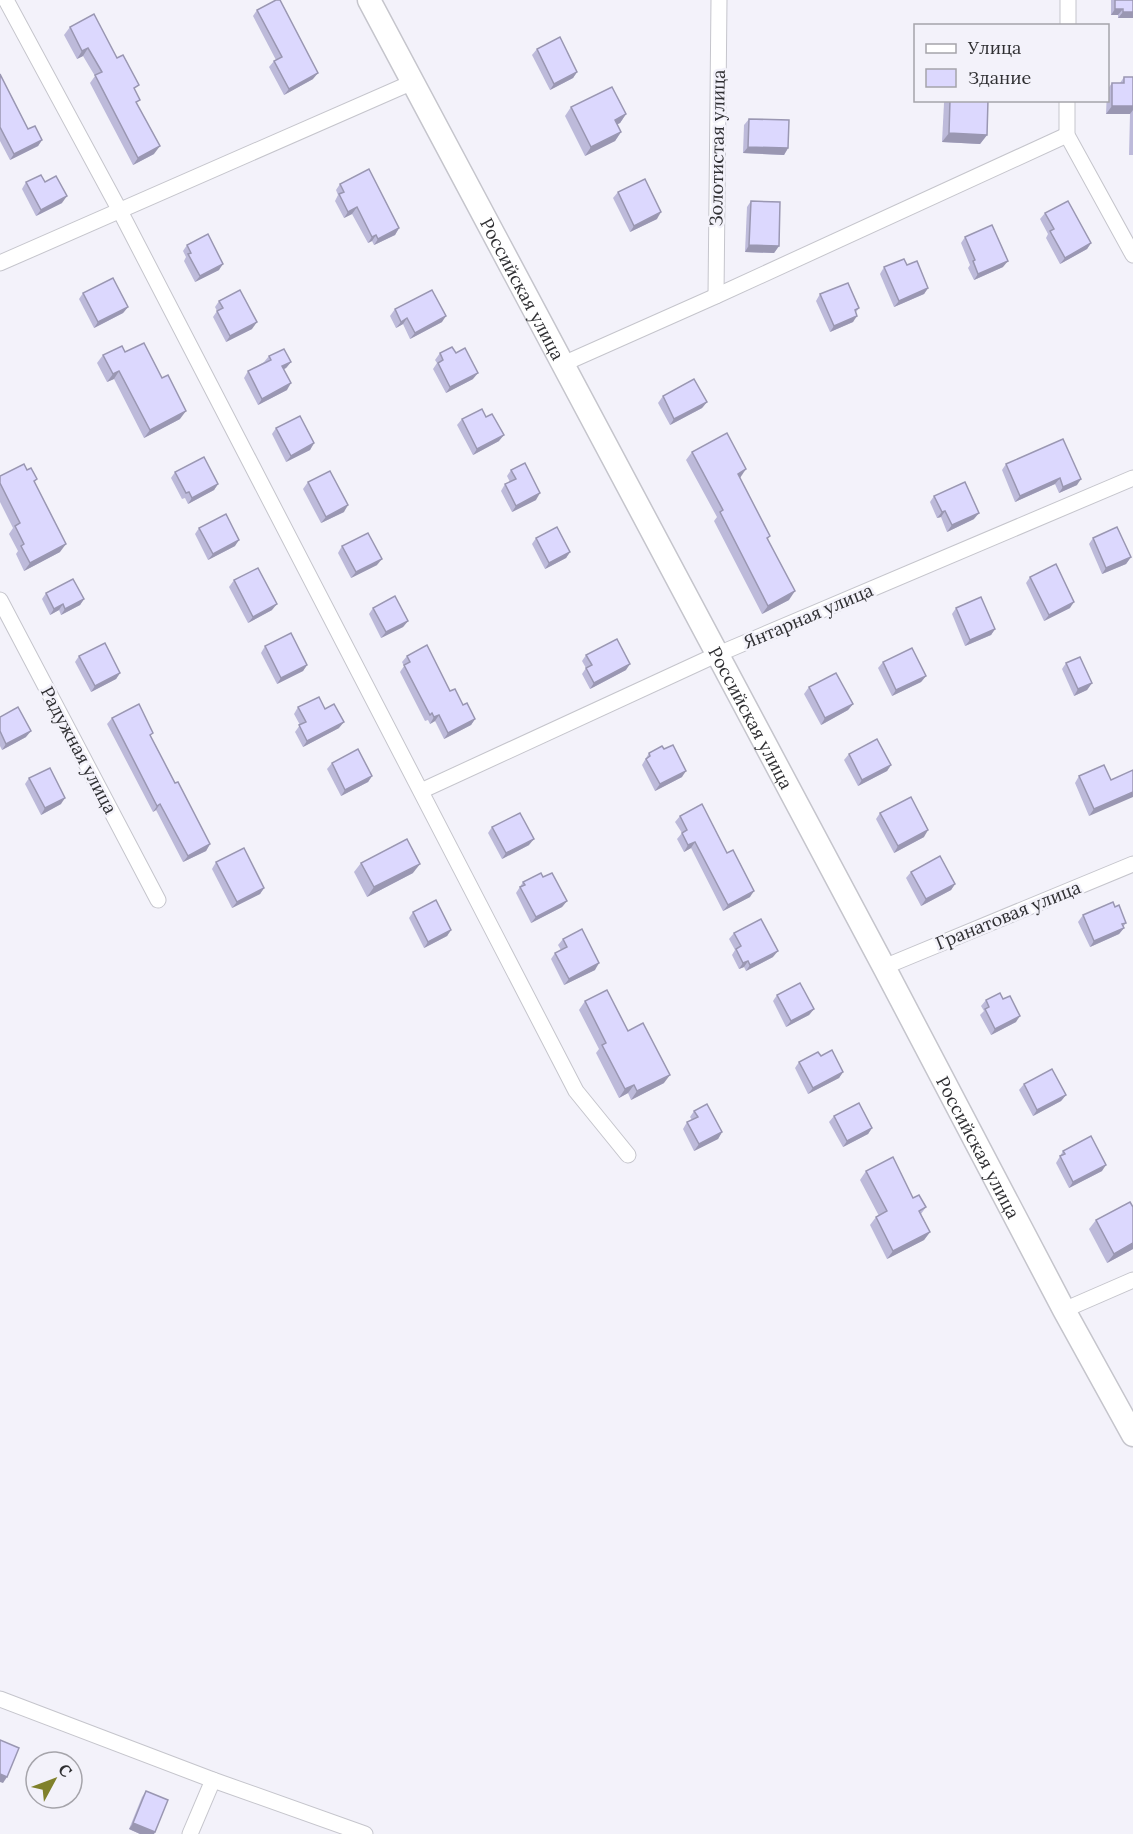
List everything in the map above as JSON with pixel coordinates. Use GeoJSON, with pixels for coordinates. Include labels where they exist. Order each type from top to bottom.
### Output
{"type":"FeatureCollection","features":[{"type":"Feature","properties":{"kind":"main road","name":"Российская улица"},"geometry":{"type":"LineString","coordinates":[[369,0],[1064,1310],[1133,1435]]}},
{"type":"Feature","properties":{"kind":"street"},"geometry":{"type":"LineString","coordinates":[[6,0],[120,211],[576,1091],[628,1155]]}},
{"type":"Feature","properties":{"kind":"street","name":"Золотистая улица"},"geometry":{"type":"LineString","coordinates":[[716,296],[719,0]]}},
{"type":"Feature","properties":{"kind":"street"},"geometry":{"type":"LineString","coordinates":[[1068,0],[1068,24]]}},
{"type":"Feature","properties":{"kind":"street"},"geometry":{"type":"LineString","coordinates":[[0,263],[413,82]]}},
{"type":"Feature","properties":{"kind":"street"},"geometry":{"type":"LineString","coordinates":[[1067,102],[1067,135],[1133,255]]}},
{"type":"Feature","properties":{"kind":"street"},"geometry":{"type":"LineString","coordinates":[[563,364],[1067,135]]}},
{"type":"Feature","properties":{"kind":"street","name":"Янтарная улица"},"geometry":{"type":"LineString","coordinates":[[421,791],[716,655],[1133,478]]}},
{"type":"Feature","properties":{"kind":"street","name":"Радужная улица"},"geometry":{"type":"LineString","coordinates":[[0,600],[158,900]]}},
{"type":"Feature","properties":{"kind":"street","name":"Гранатовая улица"},"geometry":{"type":"LineString","coordinates":[[884,967],[1133,864]]}},
{"type":"Feature","properties":{"kind":"street"},"geometry":{"type":"LineString","coordinates":[[1064,1310],[1133,1280]]}},
{"type":"Feature","properties":{"kind":"street"},"geometry":{"type":"LineString","coordinates":[[0,1699],[213,1780],[365,1834]]}},
{"type":"Feature","properties":{"kind":"street"},"geometry":{"type":"LineString","coordinates":[[190,1834],[213,1780]]}},
{"type":"Feature","properties":{"kind":"building"},"geometry":{"type":"Polygon","coordinates":[[[280,0],[318,73],[289,89],[274,61],[282,57],[257,10],[280,0]]]}},
{"type":"Feature","properties":{"kind":"building"},"geometry":{"type":"Polygon","coordinates":[[[1115,0],[1133,0],[1133,12],[1115,9],[1115,0]]]}},
{"type":"Feature","properties":{"kind":"building"},"geometry":{"type":"Polygon","coordinates":[[[94,14],[117,58],[123,55],[139,85],[134,88],[140,100],[136,102],[160,146],[138,158],[95,75],[102,72],[88,48],[82,51],[70,27],[94,14]]]}},
{"type":"Feature","properties":{"kind":"building"},"geometry":{"type":"Polygon","coordinates":[[[560,37],[577,72],[554,84],[537,49],[560,37]]]}},
{"type":"Feature","properties":{"kind":"building"},"geometry":{"type":"Polygon","coordinates":[[[0,74],[28,129],[35,126],[42,140],[14,154],[0,127],[0,74]]]}},
{"type":"Feature","properties":{"kind":"building"},"geometry":{"type":"Polygon","coordinates":[[[1124,77],[1133,77],[1133,106],[1112,106],[1112,83],[1124,83],[1124,77]]]}},
{"type":"Feature","properties":{"kind":"building"},"geometry":{"type":"Polygon","coordinates":[[[612,87],[626,114],[615,120],[621,132],[591,147],[571,107],[612,87]]]}},
{"type":"Feature","properties":{"kind":"building"},"geometry":{"type":"Polygon","coordinates":[[[950,102],[988,102],[987,135],[949,133],[950,102]]]}},
{"type":"Feature","properties":{"kind":"building"},"geometry":{"type":"Polygon","coordinates":[[[749,119],[789,120],[788,148],[748,147],[749,119]]]}},
{"type":"Feature","properties":{"kind":"building"},"geometry":{"type":"Polygon","coordinates":[[[369,169],[399,228],[378,239],[376,235],[372,237],[357,207],[348,212],[339,194],[344,192],[340,184],[369,169]]]}},
{"type":"Feature","properties":{"kind":"building"},"geometry":{"type":"Polygon","coordinates":[[[41,175],[45,182],[56,176],[67,196],[41,210],[26,182],[41,175]]]}},
{"type":"Feature","properties":{"kind":"building"},"geometry":{"type":"Polygon","coordinates":[[[645,179],[661,212],[634,226],[618,192],[645,179]]]}},
{"type":"Feature","properties":{"kind":"building"},"geometry":{"type":"Polygon","coordinates":[[[751,201],[780,202],[779,246],[749,245],[751,201]]]}},
{"type":"Feature","properties":{"kind":"building"},"geometry":{"type":"Polygon","coordinates":[[[1068,201],[1091,243],[1065,258],[1050,231],[1054,229],[1045,213],[1068,201]]]}},
{"type":"Feature","properties":{"kind":"building"},"geometry":{"type":"Polygon","coordinates":[[[992,225],[1008,261],[978,274],[973,261],[975,260],[965,237],[992,225]]]}},
{"type":"Feature","properties":{"kind":"building"},"geometry":{"type":"Polygon","coordinates":[[[208,234],[223,264],[200,276],[188,254],[191,253],[187,245],[208,234]]]}},
{"type":"Feature","properties":{"kind":"building"},"geometry":{"type":"Polygon","coordinates":[[[904,259],[907,265],[917,261],[928,288],[899,301],[884,267],[904,259]]]}},
{"type":"Feature","properties":{"kind":"building"},"geometry":{"type":"Polygon","coordinates":[[[113,278],[128,307],[98,322],[83,293],[113,278]]]}},
{"type":"Feature","properties":{"kind":"building"},"geometry":{"type":"Polygon","coordinates":[[[848,283],[859,308],[855,310],[857,316],[834,326],[820,294],[848,283]]]}},
{"type":"Feature","properties":{"kind":"building"},"geometry":{"type":"Polygon","coordinates":[[[240,290],[257,322],[230,336],[217,311],[223,308],[219,301],[240,290]]]}},
{"type":"Feature","properties":{"kind":"building"},"geometry":{"type":"Polygon","coordinates":[[[432,290],[446,316],[415,333],[407,318],[401,322],[395,309],[432,290]]]}},
{"type":"Feature","properties":{"kind":"building"},"geometry":{"type":"Polygon","coordinates":[[[144,343],[162,378],[168,375],[186,411],[150,430],[119,371],[113,374],[103,355],[122,346],[125,352],[144,343]]]}},
{"type":"Feature","properties":{"kind":"building"},"geometry":{"type":"Polygon","coordinates":[[[452,347],[456,353],[465,348],[478,373],[450,387],[438,363],[443,360],[440,353],[452,347]]]}},
{"type":"Feature","properties":{"kind":"building"},"geometry":{"type":"Polygon","coordinates":[[[284,349],[291,362],[282,366],[291,383],[262,399],[248,371],[271,360],[269,356],[284,349]]]}},
{"type":"Feature","properties":{"kind":"building"},"geometry":{"type":"Polygon","coordinates":[[[694,379],[707,402],[674,419],[663,396],[694,379]]]}},
{"type":"Feature","properties":{"kind":"building"},"geometry":{"type":"Polygon","coordinates":[[[482,409],[486,417],[492,414],[504,435],[477,449],[462,419],[482,409]]]}},
{"type":"Feature","properties":{"kind":"building"},"geometry":{"type":"Polygon","coordinates":[[[300,416],[314,443],[291,456],[276,428],[300,416]]]}},
{"type":"Feature","properties":{"kind":"building"},"geometry":{"type":"Polygon","coordinates":[[[727,433],[746,469],[738,474],[770,536],[767,538],[795,591],[768,606],[720,512],[723,510],[692,452],[727,433]]]}},
{"type":"Feature","properties":{"kind":"building"},"geometry":{"type":"Polygon","coordinates":[[[1063,439],[1081,479],[1063,487],[1060,478],[1020,496],[1006,464],[1063,439]]]}},
{"type":"Feature","properties":{"kind":"building"},"geometry":{"type":"Polygon","coordinates":[[[204,457],[218,484],[192,498],[189,492],[186,493],[175,472],[204,457]]]}},
{"type":"Feature","properties":{"kind":"building"},"geometry":{"type":"Polygon","coordinates":[[[525,463],[540,493],[516,506],[505,484],[516,479],[511,470],[525,463]]]}},
{"type":"Feature","properties":{"kind":"building"},"geometry":{"type":"Polygon","coordinates":[[[24,464],[27,470],[31,468],[37,479],[34,481],[66,544],[30,563],[21,546],[24,544],[15,526],[20,523],[0,483],[0,476],[24,464]]]}},
{"type":"Feature","properties":{"kind":"building"},"geometry":{"type":"Polygon","coordinates":[[[330,471],[348,505],[326,517],[308,482],[330,471]]]}},
{"type":"Feature","properties":{"kind":"building"},"geometry":{"type":"Polygon","coordinates":[[[965,482],[979,513],[952,525],[934,496],[965,482]]]}},
{"type":"Feature","properties":{"kind":"building"},"geometry":{"type":"Polygon","coordinates":[[[226,514],[239,540],[213,554],[199,528],[226,514]]]}},
{"type":"Feature","properties":{"kind":"building"},"geometry":{"type":"Polygon","coordinates":[[[557,527],[570,552],[549,563],[536,538],[557,527]]]}},
{"type":"Feature","properties":{"kind":"building"},"geometry":{"type":"Polygon","coordinates":[[[1117,527],[1131,557],[1106,568],[1093,538],[1117,527]]]}},
{"type":"Feature","properties":{"kind":"building"},"geometry":{"type":"Polygon","coordinates":[[[368,533],[382,559],[356,572],[342,546],[368,533]]]}},
{"type":"Feature","properties":{"kind":"building"},"geometry":{"type":"Polygon","coordinates":[[[1056,564],[1074,602],[1049,615],[1030,577],[1056,564]]]}},
{"type":"Feature","properties":{"kind":"building"},"geometry":{"type":"Polygon","coordinates":[[[258,568],[277,604],[253,617],[234,580],[258,568]]]}},
{"type":"Feature","properties":{"kind":"building"},"geometry":{"type":"Polygon","coordinates":[[[73,579],[84,599],[65,609],[63,604],[54,609],[46,593],[73,579]]]}},
{"type":"Feature","properties":{"kind":"building"},"geometry":{"type":"Polygon","coordinates":[[[395,596],[408,621],[386,632],[373,608],[395,596]]]}},
{"type":"Feature","properties":{"kind":"building"},"geometry":{"type":"Polygon","coordinates":[[[981,597],[995,629],[970,640],[956,608],[981,597]]]}},
{"type":"Feature","properties":{"kind":"building"},"geometry":{"type":"Polygon","coordinates":[[[291,633],[307,665],[281,678],[265,646],[291,633]]]}},
{"type":"Feature","properties":{"kind":"building"},"geometry":{"type":"Polygon","coordinates":[[[617,639],[630,664],[594,683],[586,668],[592,665],[586,655],[617,639]]]}},
{"type":"Feature","properties":{"kind":"building"},"geometry":{"type":"Polygon","coordinates":[[[105,643],[120,673],[95,686],[79,656],[105,643]]]}},
{"type":"Feature","properties":{"kind":"building"},"geometry":{"type":"Polygon","coordinates":[[[427,645],[450,691],[455,689],[463,705],[467,703],[475,719],[448,733],[439,715],[434,717],[432,713],[430,715],[404,665],[410,662],[407,656],[427,645]]]}},
{"type":"Feature","properties":{"kind":"building"},"geometry":{"type":"Polygon","coordinates":[[[912,648],[926,676],[896,690],[883,662],[912,648]]]}},
{"type":"Feature","properties":{"kind":"building"},"geometry":{"type":"Polygon","coordinates":[[[1080,657],[1092,683],[1078,689],[1066,663],[1080,657]]]}},
{"type":"Feature","properties":{"kind":"building"},"geometry":{"type":"Polygon","coordinates":[[[836,673],[853,704],[825,718],[809,687],[836,673]]]}},
{"type":"Feature","properties":{"kind":"building"},"geometry":{"type":"Polygon","coordinates":[[[319,697],[325,709],[334,704],[344,722],[307,741],[299,725],[306,722],[298,707],[319,697]]]}},
{"type":"Feature","properties":{"kind":"building"},"geometry":{"type":"Polygon","coordinates":[[[139,704],[153,733],[150,735],[175,783],[178,782],[210,844],[188,856],[160,804],[157,806],[112,718],[139,704]]]}},
{"type":"Feature","properties":{"kind":"building"},"geometry":{"type":"Polygon","coordinates":[[[18,707],[31,731],[6,744],[0,731],[0,717],[18,707]]]}},
{"type":"Feature","properties":{"kind":"building"},"geometry":{"type":"Polygon","coordinates":[[[877,739],[891,765],[862,780],[849,754],[877,739]]]}},
{"type":"Feature","properties":{"kind":"building"},"geometry":{"type":"Polygon","coordinates":[[[673,745],[686,771],[660,784],[646,759],[650,756],[649,753],[662,746],[664,749],[673,745]]]}},
{"type":"Feature","properties":{"kind":"building"},"geometry":{"type":"Polygon","coordinates":[[[358,749],[372,776],[345,790],[332,763],[358,749]]]}},
{"type":"Feature","properties":{"kind":"building"},"geometry":{"type":"Polygon","coordinates":[[[1104,765],[1111,780],[1133,770],[1133,792],[1094,809],[1079,776],[1104,765]]]}},
{"type":"Feature","properties":{"kind":"building"},"geometry":{"type":"Polygon","coordinates":[[[50,768],[65,798],[45,808],[29,778],[50,768]]]}},
{"type":"Feature","properties":{"kind":"building"},"geometry":{"type":"Polygon","coordinates":[[[911,797],[928,830],[898,846],[880,813],[911,797]]]}},
{"type":"Feature","properties":{"kind":"building"},"geometry":{"type":"Polygon","coordinates":[[[702,804],[727,853],[733,850],[754,891],[728,905],[695,842],[688,845],[682,833],[687,830],[680,816],[702,804]]]}},
{"type":"Feature","properties":{"kind":"building"},"geometry":{"type":"Polygon","coordinates":[[[520,813],[534,839],[506,853],[492,827],[520,813]]]}},
{"type":"Feature","properties":{"kind":"building"},"geometry":{"type":"Polygon","coordinates":[[[407,839],[420,864],[374,887],[361,863],[407,839]]]}},
{"type":"Feature","properties":{"kind":"building"},"geometry":{"type":"Polygon","coordinates":[[[244,848],[264,888],[237,902],[216,862],[244,848]]]}},
{"type":"Feature","properties":{"kind":"building"},"geometry":{"type":"Polygon","coordinates":[[[940,856],[955,884],[926,899],[911,872],[940,856]]]}},
{"type":"Feature","properties":{"kind":"building"},"geometry":{"type":"Polygon","coordinates":[[[541,873],[543,877],[552,873],[567,901],[536,917],[520,887],[525,885],[523,882],[541,873]]]}},
{"type":"Feature","properties":{"kind":"building"},"geometry":{"type":"Polygon","coordinates":[[[436,900],[451,930],[428,942],[413,912],[436,900]]]}},
{"type":"Feature","properties":{"kind":"building"},"geometry":{"type":"Polygon","coordinates":[[[1113,902],[1115,907],[1119,905],[1126,923],[1122,924],[1124,928],[1094,941],[1083,915],[1113,902]]]}},
{"type":"Feature","properties":{"kind":"building"},"geometry":{"type":"Polygon","coordinates":[[[761,919],[778,951],[750,965],[748,961],[743,963],[736,949],[741,946],[734,933],[761,919]]]}},
{"type":"Feature","properties":{"kind":"building"},"geometry":{"type":"Polygon","coordinates":[[[582,929],[599,963],[569,979],[555,953],[567,947],[563,939],[582,929]]]}},
{"type":"Feature","properties":{"kind":"building"},"geometry":{"type":"Polygon","coordinates":[[[800,983],[814,1009],[791,1021],[777,995],[800,983]]]}},
{"type":"Feature","properties":{"kind":"building"},"geometry":{"type":"Polygon","coordinates":[[[607,990],[628,1031],[643,1023],[670,1075],[637,1091],[634,1085],[625,1089],[602,1045],[606,1043],[585,1001],[607,990]]]}},
{"type":"Feature","properties":{"kind":"building"},"geometry":{"type":"Polygon","coordinates":[[[1000,993],[1003,999],[1010,996],[1020,1016],[995,1029],[985,1009],[989,1007],[986,1000],[1000,993]]]}},
{"type":"Feature","properties":{"kind":"building"},"geometry":{"type":"Polygon","coordinates":[[[832,1050],[843,1072],[813,1088],[799,1062],[818,1052],[821,1056],[832,1050]]]}},
{"type":"Feature","properties":{"kind":"building"},"geometry":{"type":"Polygon","coordinates":[[[1052,1069],[1066,1095],[1037,1110],[1024,1084],[1052,1069]]]}},
{"type":"Feature","properties":{"kind":"building"},"geometry":{"type":"Polygon","coordinates":[[[859,1103],[872,1128],[847,1141],[834,1116],[859,1103]]]}},
{"type":"Feature","properties":{"kind":"building"},"geometry":{"type":"Polygon","coordinates":[[[707,1104],[722,1132],[699,1144],[687,1122],[698,1117],[694,1111],[707,1104]]]}},
{"type":"Feature","properties":{"kind":"building"},"geometry":{"type":"Polygon","coordinates":[[[1091,1136],[1106,1165],[1073,1182],[1060,1156],[1065,1154],[1063,1151],[1091,1136]]]}},
{"type":"Feature","properties":{"kind":"building"},"geometry":{"type":"Polygon","coordinates":[[[893,1157],[913,1198],[919,1195],[926,1207],[919,1211],[930,1232],[893,1251],[876,1217],[887,1211],[866,1171],[893,1157]]]}},
{"type":"Feature","properties":{"kind":"building"},"geometry":{"type":"Polygon","coordinates":[[[1130,1202],[1133,1207],[1133,1243],[1114,1254],[1096,1220],[1130,1202]]]}},
{"type":"Feature","properties":{"kind":"building"},"geometry":{"type":"Polygon","coordinates":[[[0,1740],[19,1748],[7,1777],[0,1774],[0,1740]]]}},
{"type":"Feature","properties":{"kind":"building"},"geometry":{"type":"Polygon","coordinates":[[[146,1791],[168,1800],[155,1832],[133,1823],[146,1791]]]}}]}
